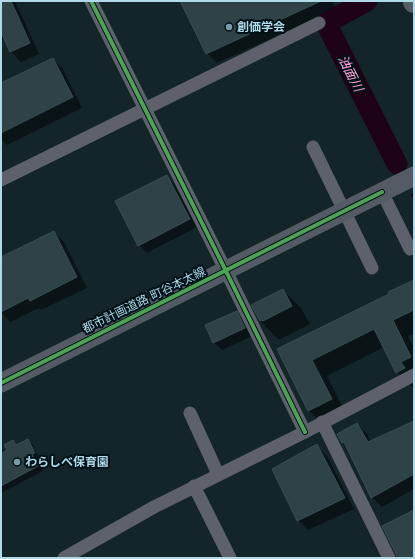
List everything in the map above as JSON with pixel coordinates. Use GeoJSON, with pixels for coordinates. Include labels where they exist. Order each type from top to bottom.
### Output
{"type":"FeatureCollection","features":[{"type":"Feature","properties":{"kind":"street"},"geometry":{"type":"LineString","coordinates":[[91,1],[226,270],[304,432]]}},
{"type":"Feature","properties":{"kind":"street"},"geometry":{"type":"LineString","coordinates":[[1,180],[144,108],[319,23]]}},
{"type":"Feature","properties":{"kind":"street"},"geometry":{"type":"LineString","coordinates":[[313,147],[372,268]]}},
{"type":"Feature","properties":{"kind":"street","name":"都市計画道路 町谷本太線"},"geometry":{"type":"LineString","coordinates":[[1,383],[414,176]]}},
{"type":"Feature","properties":{"kind":"street"},"geometry":{"type":"LineString","coordinates":[[382,192],[410,249]]}},
{"type":"Feature","properties":{"kind":"street"},"geometry":{"type":"LineString","coordinates":[[64,558],[133,518],[194,486],[304,432],[414,375]]}},
{"type":"Feature","properties":{"kind":"street"},"geometry":{"type":"LineString","coordinates":[[190,413],[218,474]]}},
{"type":"Feature","properties":{"kind":"street"},"geometry":{"type":"LineString","coordinates":[[322,422],[389,558]]}},
{"type":"Feature","properties":{"kind":"street"},"geometry":{"type":"LineString","coordinates":[[194,486],[230,558]]}},
{"type":"Feature","properties":{"kind":"building"},"geometry":{"type":"Polygon","coordinates":[[[1,1],[11,1],[30,43],[10,52],[1,32],[1,1]]]}},
{"type":"Feature","properties":{"kind":"building","name":"創価学会"},"geometry":{"type":"Polygon","coordinates":[[[180,1],[321,1],[206,54],[180,1]]]}},
{"type":"Feature","properties":{"kind":"building"},"geometry":{"type":"Polygon","coordinates":[[[53,58],[73,97],[1,133],[1,83],[53,58]]]}},
{"type":"Feature","properties":{"kind":"building"},"geometry":{"type":"Polygon","coordinates":[[[167,175],[190,219],[138,246],[115,201],[167,175]]]}},
{"type":"Feature","properties":{"kind":"building"},"geometry":{"type":"Polygon","coordinates":[[[54,231],[77,277],[30,301],[28,298],[1,312],[1,257],[54,231]]]}},
{"type":"Feature","properties":{"kind":"building"},"geometry":{"type":"Polygon","coordinates":[[[414,280],[414,310],[393,320],[411,357],[401,362],[405,368],[396,373],[374,329],[312,360],[332,399],[308,411],[277,349],[389,294],[388,292],[414,280]]]}},
{"type":"Feature","properties":{"kind":"building"},"geometry":{"type":"Polygon","coordinates":[[[283,289],[292,306],[263,321],[260,321],[251,305],[283,289]]]}},
{"type":"Feature","properties":{"kind":"building"},"geometry":{"type":"Polygon","coordinates":[[[237,311],[245,328],[213,343],[205,325],[237,311]]]}},
{"type":"Feature","properties":{"kind":"building"},"geometry":{"type":"Polygon","coordinates":[[[414,421],[414,474],[371,498],[344,442],[342,443],[337,434],[357,423],[368,442],[414,421]]]}},
{"type":"Feature","properties":{"kind":"building"},"geometry":{"type":"Polygon","coordinates":[[[28,439],[35,453],[32,454],[38,466],[1,486],[1,454],[7,450],[4,445],[13,440],[16,445],[28,439]]]}},
{"type":"Feature","properties":{"kind":"building"},"geometry":{"type":"Polygon","coordinates":[[[317,444],[345,498],[297,521],[272,469],[317,444]]]}},
{"type":"Feature","properties":{"kind":"building"},"geometry":{"type":"Polygon","coordinates":[[[414,510],[414,558],[398,558],[382,526],[414,510]]]}},
{"type":"Feature","properties":{"kind":"waterway","name":"油面川"},"geometry":{"type":"LineString","coordinates":[[367,1],[326,23],[397,164]]}},
{"type":"Feature","properties":{"kind":"waterway","name":"油面川"},"geometry":{"type":"LineString","coordinates":[[324,29],[328,27]]}},
{"type":"Feature","properties":{"kind":"cycle path"},"geometry":{"type":"LineString","coordinates":[[91,1],[305,432]]}},
{"type":"Feature","properties":{"kind":"cycle path"},"geometry":{"type":"LineString","coordinates":[[1,383],[382,192]]}},
{"type":"Feature","properties":{"kind":"place","name":"創価学会"},"geometry":{"type":"Point","coordinates":[229,27]}},
{"type":"Feature","properties":{"kind":"place","name":"わらしべ保育園"},"geometry":{"type":"Point","coordinates":[17,462]}}]}
